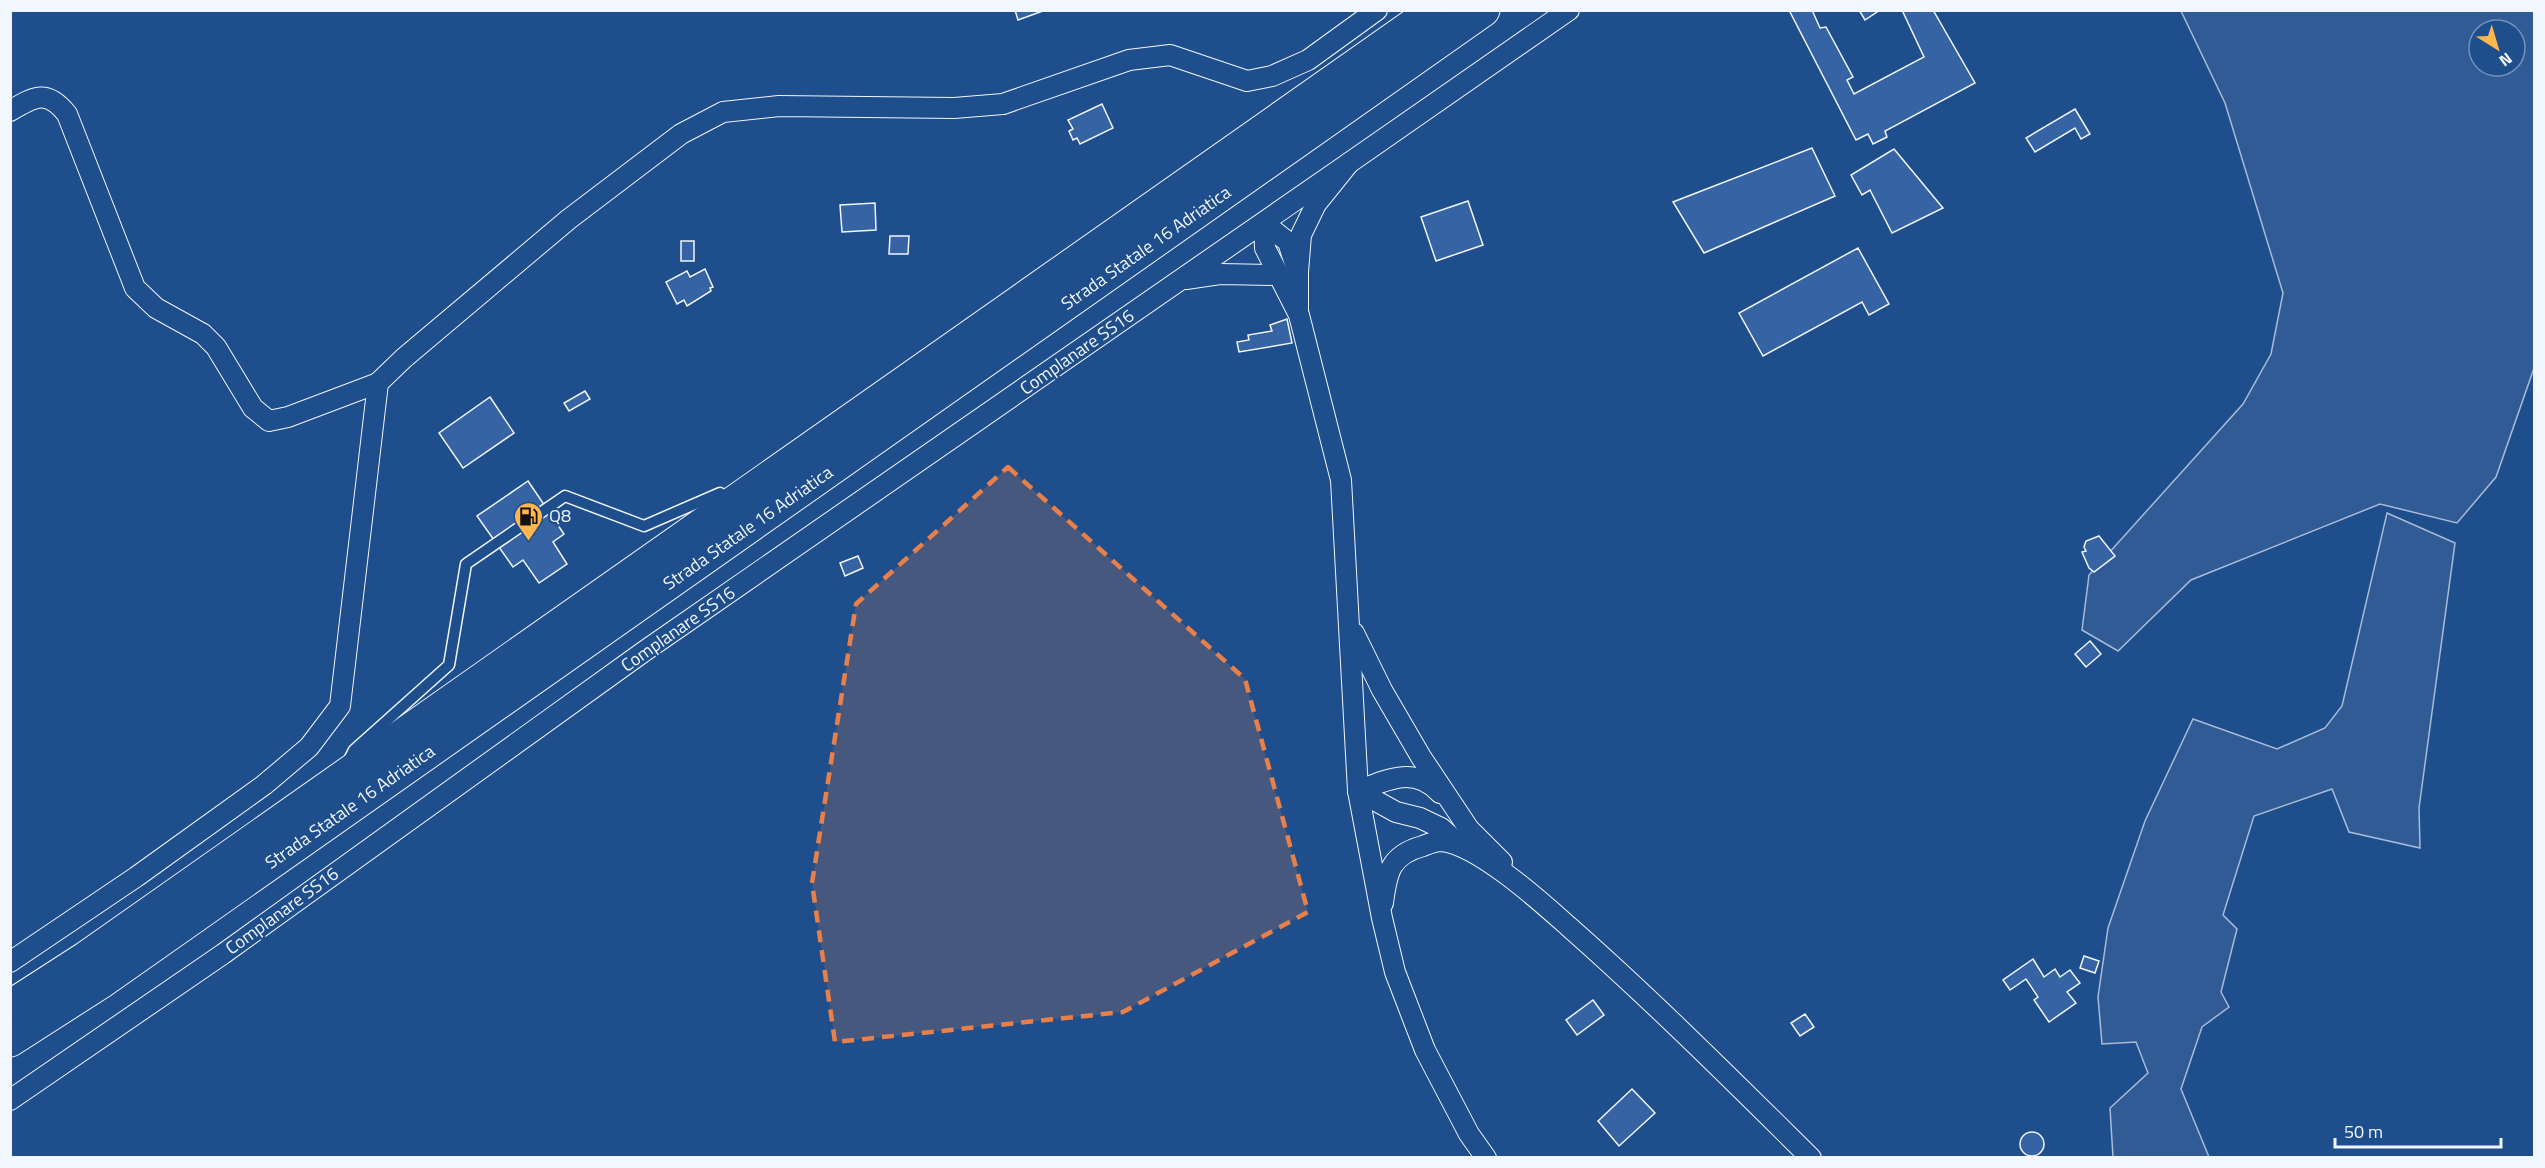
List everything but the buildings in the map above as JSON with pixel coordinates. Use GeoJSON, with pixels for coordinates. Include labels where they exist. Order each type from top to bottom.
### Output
{"type":"FeatureCollection","features":[{"type":"Feature","properties":{"kind":"highway","name":"Strada Statale 16 Adriatica"},"geometry":{"type":"LineString","coordinates":[[10,1007],[86,958],[1435,10]]}},
{"type":"Feature","properties":{"kind":"highway","name":"Strada Statale 16 Adriatica"},"geometry":{"type":"LineString","coordinates":[[10,1040],[112,974],[1483,10]]}},
{"type":"Feature","properties":{"kind":"street"},"geometry":{"type":"LineString","coordinates":[[10,111],[31,98],[41,96],[56,101],[62,107],[67,114],[135,288],[156,308],[203,334],[216,347],[253,408],[269,421],[288,417],[378,383],[404,358],[569,219],[681,134],[723,112],[779,106],[954,108],[1004,104],[1129,60],[1170,55],[1247,81],[1272,76],[1308,60],[1377,10]]}},
{"type":"Feature","properties":{"kind":"street","name":"Complanare SS16"},"geometry":{"type":"LineString","coordinates":[[10,1100],[232,947],[646,650],[1569,10]]}},
{"type":"Feature","properties":{"kind":"street"},"geometry":{"type":"LineString","coordinates":[[1288,273],[1301,235],[1316,204],[1349,163]]}},
{"type":"Feature","properties":{"kind":"street"},"geometry":{"type":"LineString","coordinates":[[1264,223],[1288,242],[1288,273],[1341,480],[1358,791],[1382,918],[1395,972],[1425,1050],[1469,1134],[1486,1158]]}},
{"type":"Feature","properties":{"kind":"street"},"geometry":{"type":"LineString","coordinates":[[1183,279],[1230,274],[1288,273]]}},
{"type":"Feature","properties":{"kind":"street"},"geometry":{"type":"LineString","coordinates":[[10,962],[136,877],[264,785],[309,747],[340,706],[378,383]]}},
{"type":"Feature","properties":{"kind":"street"},"geometry":{"type":"LineString","coordinates":[[1350,627],[1382,690],[1421,757],[1469,828],[1541,902]]}},
{"type":"Feature","properties":{"kind":"street"},"geometry":{"type":"LineString","coordinates":[[1358,791],[1396,778],[1415,776],[1437,789],[1456,809]]}},
{"type":"Feature","properties":{"kind":"street"},"geometry":{"type":"LineString","coordinates":[[1358,791],[1396,812],[1420,818],[1441,828],[1467,850]]}},
{"type":"Feature","properties":{"kind":"street"},"geometry":{"type":"LineString","coordinates":[[1382,918],[1385,887],[1391,866],[1406,851],[1440,841],[1467,850],[1496,866],[1623,974],[1811,1158]]}},
{"type":"Feature","properties":{"kind":"lane"},"geometry":{"type":"LineString","coordinates":[[805,438],[854,420]]}},
{"type":"Feature","properties":{"kind":"lane"},"geometry":{"type":"LineString","coordinates":[[338,781],[354,750],[449,665],[466,564],[565,496],[644,526],[712,499],[730,486]]}},
{"type":"Feature","properties":{"kind":"highlighted area"},"geometry":{"type":"Polygon","coordinates":[[[1008,467],[1245,679],[1308,912],[1123,1012],[835,1042],[812,883],[856,604],[1008,467]]]}},
{"type":"Feature","properties":{"kind":"shaded area"},"geometry":{"type":"Polygon","coordinates":[[[2181,11],[2534,11],[2534,368],[2496,477],[2457,523],[2380,504],[2191,580],[2118,651],[2082,630],[2089,575],[2243,404],[2271,354],[2283,293],[2225,103],[2181,11]]]}},
{"type":"Feature","properties":{"kind":"shaded area"},"geometry":{"type":"Polygon","coordinates":[[[2387,513],[2455,543],[2419,808],[2420,848],[2349,832],[2332,789],[2254,816],[2223,915],[2237,929],[2221,992],[2229,1007],[2202,1027],[2181,1089],[2209,1157],[2113,1157],[2110,1108],[2148,1073],[2136,1042],[2102,1044],[2098,997],[2108,928],[2145,821],[2193,719],[2277,749],[2325,728],[2342,706],[2387,513]]]}},
{"type":"Feature","properties":{"kind":"place","name":"Q8"},"geometry":{"type":"Point","coordinates":[528,542]}}]}
